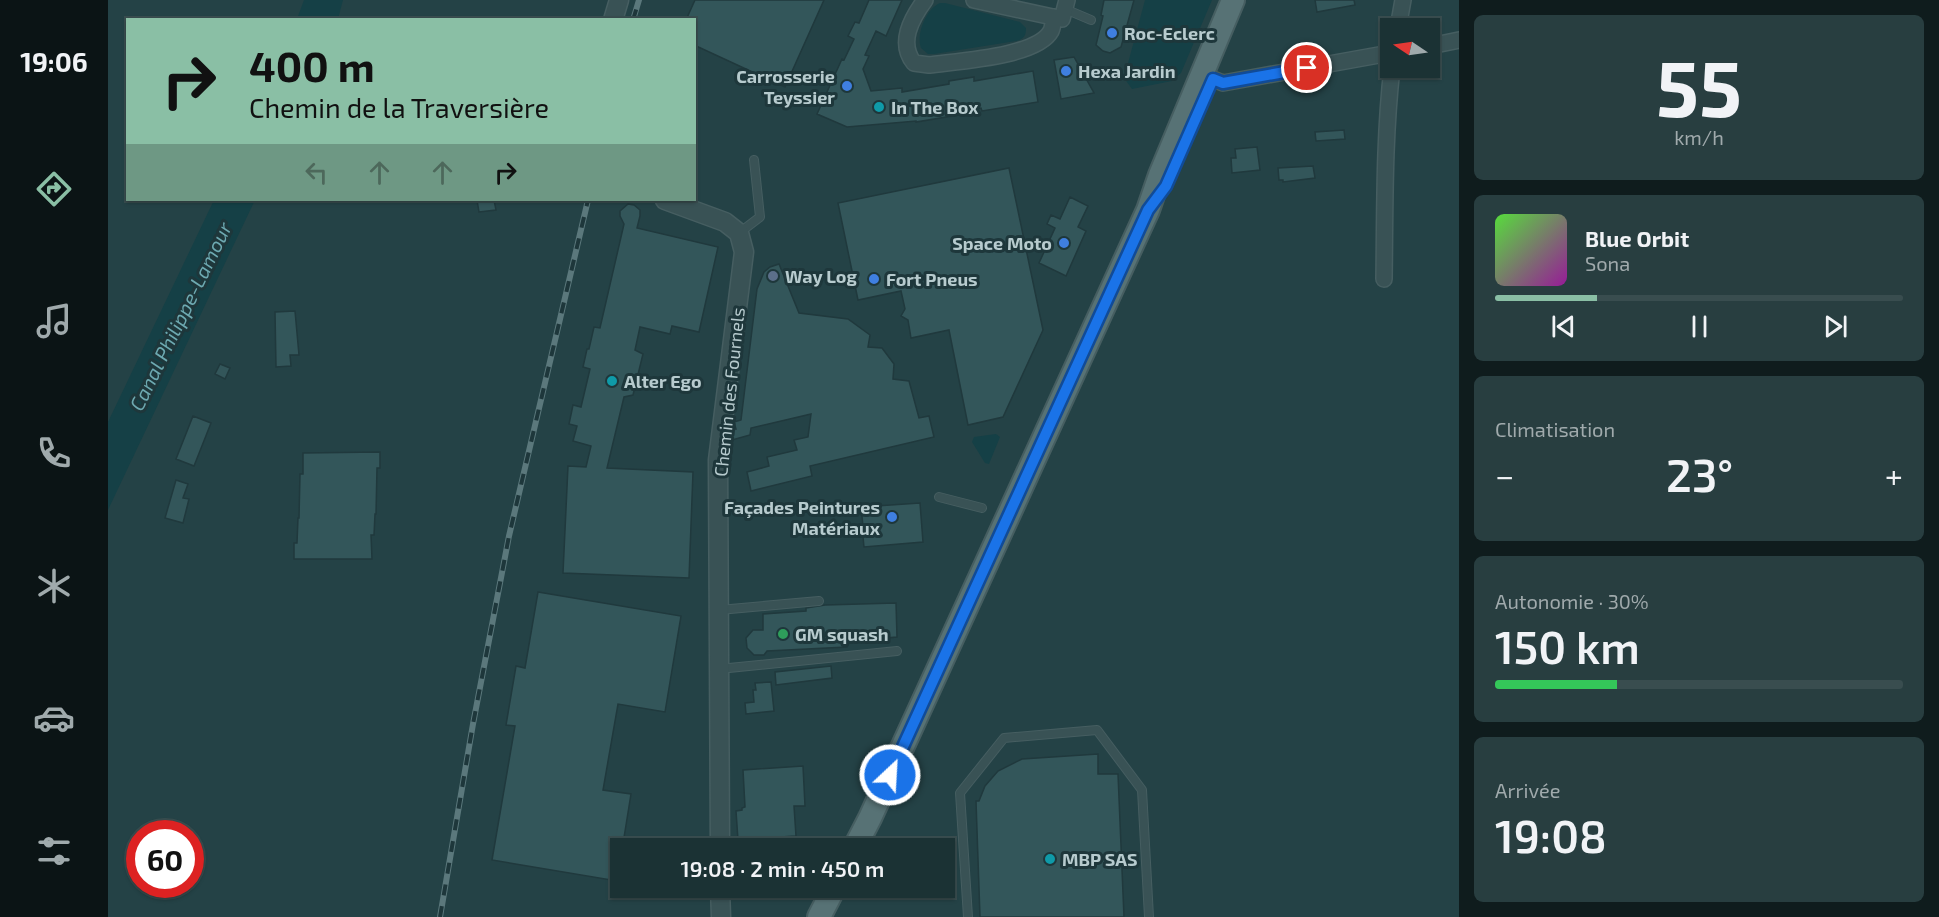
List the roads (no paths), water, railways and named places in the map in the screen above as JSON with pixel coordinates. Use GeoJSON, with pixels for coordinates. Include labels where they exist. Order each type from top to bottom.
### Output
{"type":"FeatureCollection","features":[{"type":"Feature","properties":{"kind":"main road"},"geometry":{"type":"LineString","coordinates":[[860,838],[1148,210],[1160,175],[1233,0]]}},
{"type":"Feature","properties":{"kind":"main road"},"geometry":{"type":"LineString","coordinates":[[1148,210],[1166,186],[1248,0]]}},
{"type":"Feature","properties":{"kind":"main road"},"geometry":{"type":"LineString","coordinates":[[863,838],[870,818]]}},
{"type":"Feature","properties":{"kind":"main road"},"geometry":{"type":"LineString","coordinates":[[819,917],[829,898]]}},
{"type":"Feature","properties":{"kind":"main road"},"geometry":{"type":"LineString","coordinates":[[834,917],[841,898]]}},
{"type":"Feature","properties":{"kind":"street"},"geometry":{"type":"LineString","coordinates":[[614,18],[619,0]]}},
{"type":"Feature","properties":{"kind":"street"},"geometry":{"type":"LineString","coordinates":[[925,0],[906,37],[907,54],[914,63],[929,65],[1022,51],[1037,44],[1050,32],[1062,9],[974,0]]}},
{"type":"Feature","properties":{"kind":"street"},"geometry":{"type":"LineString","coordinates":[[1400,18],[1403,0]]}},
{"type":"Feature","properties":{"kind":"street"},"geometry":{"type":"LineString","coordinates":[[1440,44],[1459,40]]}},
{"type":"Feature","properties":{"kind":"street"},"geometry":{"type":"LineString","coordinates":[[1213,79],[1223,83],[1380,55]]}},
{"type":"Feature","properties":{"kind":"street"},"geometry":{"type":"LineString","coordinates":[[1384,279],[1385,157],[1391,78]]}},
{"type":"Feature","properties":{"kind":"street"},"geometry":{"type":"LineString","coordinates":[[668,201],[725,222],[739,233]]}},
{"type":"Feature","properties":{"kind":"street","name":"Chemin des Fournels"},"geometry":{"type":"LineString","coordinates":[[720,838],[718,460],[744,252],[739,233]]}},
{"type":"Feature","properties":{"kind":"street"},"geometry":{"type":"LineString","coordinates":[[720,898],[721,917]]}},
{"type":"Feature","properties":{"kind":"lane"},"geometry":{"type":"LineString","coordinates":[[1062,9],[1091,20]]}},
{"type":"Feature","properties":{"kind":"lane"},"geometry":{"type":"LineString","coordinates":[[739,233],[760,217],[754,160]]}},
{"type":"Feature","properties":{"kind":"lane"},"geometry":{"type":"LineString","coordinates":[[939,497],[982,507]]}},
{"type":"Feature","properties":{"kind":"lane"},"geometry":{"type":"LineString","coordinates":[[719,610],[819,601]]}},
{"type":"Feature","properties":{"kind":"lane"},"geometry":{"type":"LineString","coordinates":[[719,669],[897,651]]}},
{"type":"Feature","properties":{"kind":"lane"},"geometry":{"type":"LineString","coordinates":[[968,917],[960,794],[1004,738],[1097,730],[1142,790],[1149,917]]}},
{"type":"Feature","properties":{"kind":"water"},"geometry":{"type":"Polygon","coordinates":[[[304,0],[343,0],[338,18],[297,18],[304,0]]]}},
{"type":"Feature","properties":{"kind":"water"},"geometry":{"type":"Polygon","coordinates":[[[1145,0],[1212,0],[1181,73],[1172,81],[1132,89],[1124,78],[1145,0]]]}},
{"type":"Feature","properties":{"kind":"water"},"geometry":{"type":"Polygon","coordinates":[[[940,3],[1020,22],[1026,28],[1025,35],[1016,41],[928,54],[921,48],[921,29],[930,11],[940,3]]]}},
{"type":"Feature","properties":{"kind":"water","name":"Canal Philippe-Lamour"},"geometry":{"type":"Polygon","coordinates":[[[214,201],[255,201],[108,510],[108,422],[214,201]]]}},
{"type":"Feature","properties":{"kind":"water"},"geometry":{"type":"Polygon","coordinates":[[[996,434],[1000,437],[989,464],[985,463],[972,442],[974,437],[996,434]]]}},
{"type":"Feature","properties":{"kind":"railway"},"geometry":{"type":"LineString","coordinates":[[634,18],[639,0]]}},
{"type":"Feature","properties":{"kind":"railway"},"geometry":{"type":"LineString","coordinates":[[440,917],[473,724],[509,536],[588,201]]}},
{"type":"Feature","properties":{"kind":"place","name":"Roc-Eclerc"},"geometry":{"type":"Point","coordinates":[1112,33]}},
{"type":"Feature","properties":{"kind":"place","name":"Hexa Jardin"},"geometry":{"type":"Point","coordinates":[1066,71]}},
{"type":"Feature","properties":{"kind":"place","name":"Carrosserie Teyssier"},"geometry":{"type":"Point","coordinates":[847,86]}},
{"type":"Feature","properties":{"kind":"place","name":"In The Box"},"geometry":{"type":"Point","coordinates":[879,107]}},
{"type":"Feature","properties":{"kind":"place","name":"Space Moto"},"geometry":{"type":"Point","coordinates":[1064,243]}},
{"type":"Feature","properties":{"kind":"place","name":"Way Log"},"geometry":{"type":"Point","coordinates":[773,276]}},
{"type":"Feature","properties":{"kind":"place","name":"Fort Pneus"},"geometry":{"type":"Point","coordinates":[874,279]}},
{"type":"Feature","properties":{"kind":"place","name":"Alter Ego"},"geometry":{"type":"Point","coordinates":[612,381]}},
{"type":"Feature","properties":{"kind":"place","name":"Façades Peintures Matériaux"},"geometry":{"type":"Point","coordinates":[892,517]}},
{"type":"Feature","properties":{"kind":"place","name":"GM squash"},"geometry":{"type":"Point","coordinates":[783,634]}},
{"type":"Feature","properties":{"kind":"place","name":"MBP SAS"},"geometry":{"type":"Point","coordinates":[1050,859]}}]}
